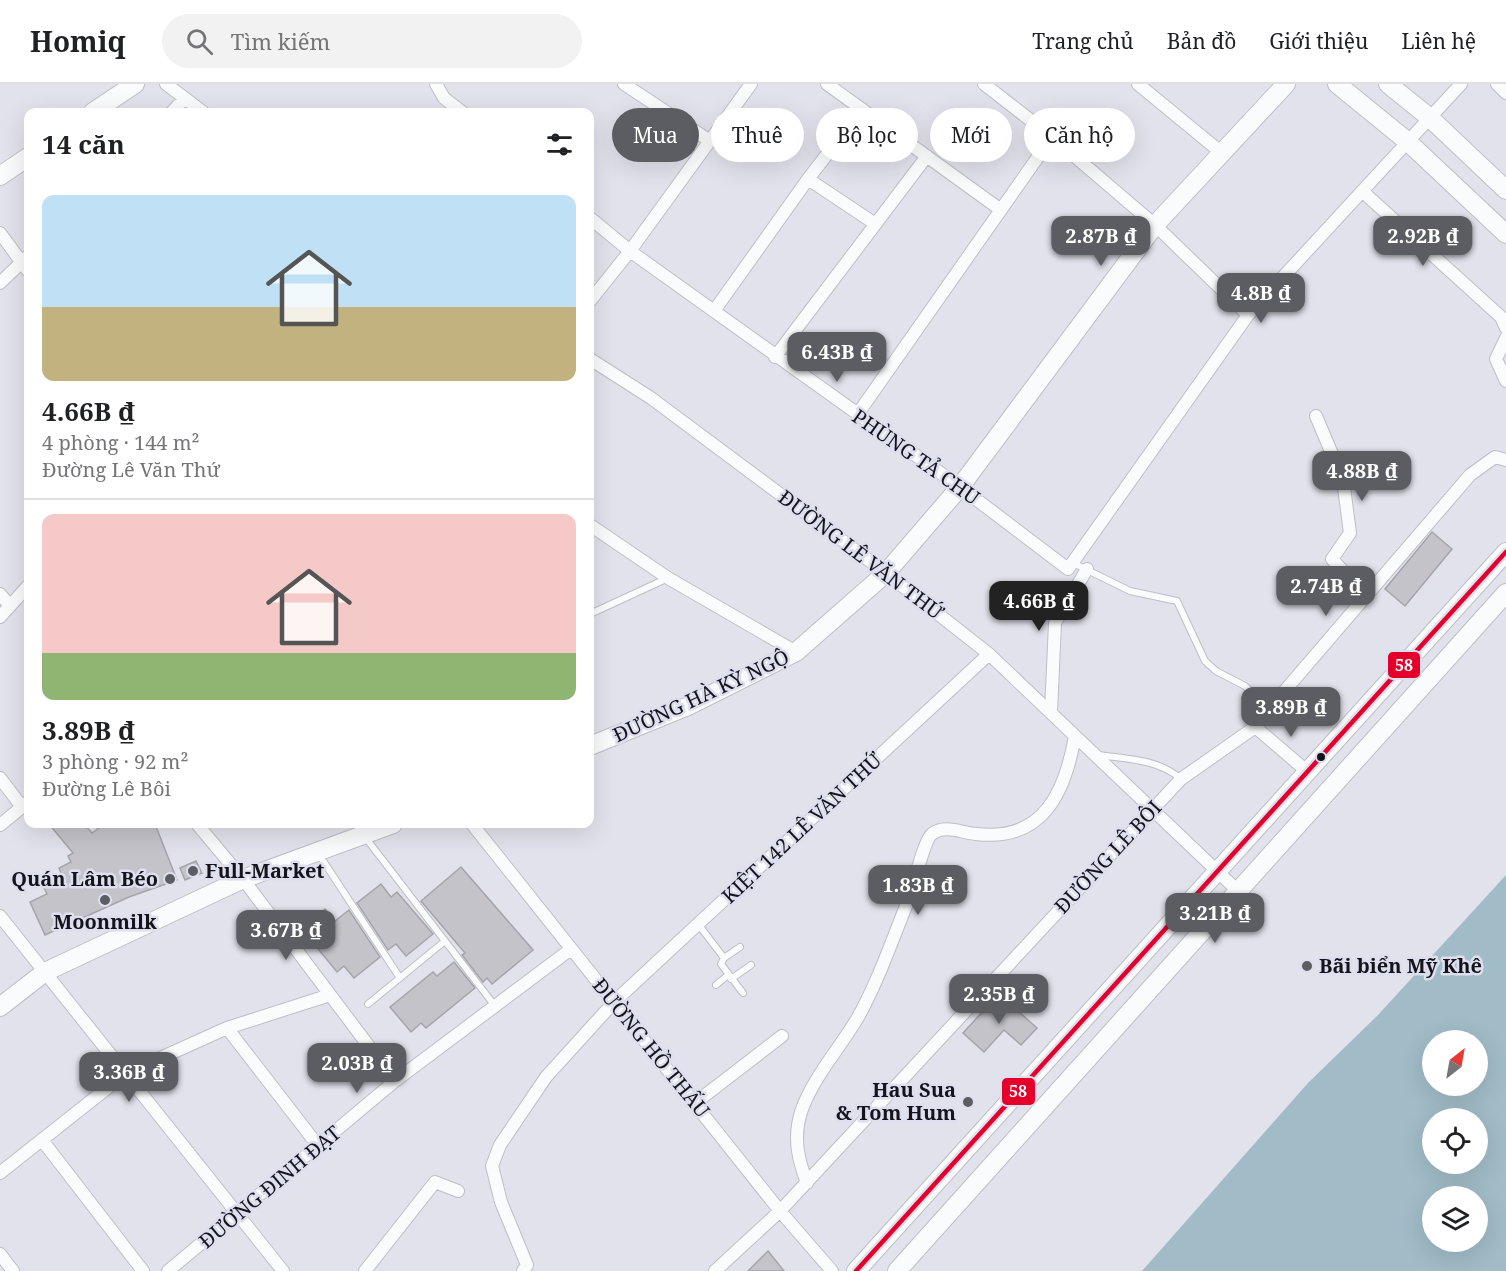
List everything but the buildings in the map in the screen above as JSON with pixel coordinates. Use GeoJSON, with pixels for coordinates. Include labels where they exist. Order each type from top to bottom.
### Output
{"type":"FeatureCollection","features":[{"type":"Feature","properties":{"kind":"street"},"geometry":{"type":"LineString","coordinates":[[99,108],[135,84]]}},
{"type":"Feature","properties":{"kind":"street"},"geometry":{"type":"LineString","coordinates":[[166,84],[198,108]]}},
{"type":"Feature","properties":{"kind":"street"},"geometry":{"type":"LineString","coordinates":[[436,84],[444,98],[457,108]]}},
{"type":"Feature","properties":{"kind":"street"},"geometry":{"type":"LineString","coordinates":[[624,84],[710,141]]}},
{"type":"Feature","properties":{"kind":"street"},"geometry":{"type":"LineString","coordinates":[[594,296],[630,251],[751,84]]}},
{"type":"Feature","properties":{"kind":"street"},"geometry":{"type":"LineString","coordinates":[[827,84],[861,108]]}},
{"type":"Feature","properties":{"kind":"street"},"geometry":{"type":"LineString","coordinates":[[984,84],[1024,115]]}},
{"type":"Feature","properties":{"kind":"street"},"geometry":{"type":"LineString","coordinates":[[1138,84],[1223,154]]}},
{"type":"Feature","properties":{"kind":"street","name":"ĐƯỜNG HÀ KỲ NGỘ"},"geometry":{"type":"LineString","coordinates":[[594,744],[688,706],[796,652],[886,573],[960,487],[1155,225],[1286,84]]}},
{"type":"Feature","properties":{"kind":"street"},"geometry":{"type":"LineString","coordinates":[[1337,84],[1407,141],[1506,234]]}},
{"type":"Feature","properties":{"kind":"street"},"geometry":{"type":"LineString","coordinates":[[1388,84],[1429,117],[1506,190]]}},
{"type":"Feature","properties":{"kind":"street"},"geometry":{"type":"LineString","coordinates":[[1070,566],[1248,315],[1461,84]]}},
{"type":"Feature","properties":{"kind":"street"},"geometry":{"type":"LineString","coordinates":[[1497,84],[1506,93]]}},
{"type":"Feature","properties":{"kind":"street"},"geometry":{"type":"LineString","coordinates":[[176,108],[185,98]]}},
{"type":"Feature","properties":{"kind":"street"},"geometry":{"type":"LineString","coordinates":[[918,149],[1001,210]]}},
{"type":"Feature","properties":{"kind":"street"},"geometry":{"type":"LineString","coordinates":[[775,357],[874,223],[927,156]]}},
{"type":"Feature","properties":{"kind":"street"},"geometry":{"type":"LineString","coordinates":[[0,176],[24,160]]}},
{"type":"Feature","properties":{"kind":"street"},"geometry":{"type":"LineString","coordinates":[[714,311],[821,162]]}},
{"type":"Feature","properties":{"kind":"street"},"geometry":{"type":"LineString","coordinates":[[857,415],[1035,162]]}},
{"type":"Feature","properties":{"kind":"street"},"geometry":{"type":"LineString","coordinates":[[1081,162],[1155,225],[1248,315]]}},
{"type":"Feature","properties":{"kind":"street"},"geometry":{"type":"LineString","coordinates":[[808,179],[874,223]]}},
{"type":"Feature","properties":{"kind":"street"},"geometry":{"type":"LineString","coordinates":[[1362,190],[1501,317],[1506,328]]}},
{"type":"Feature","properties":{"kind":"street","name":"PHÙNG TẢ CHU"},"geometry":{"type":"LineString","coordinates":[[594,221],[630,251],[775,357],[1070,566]]}},
{"type":"Feature","properties":{"kind":"street"},"geometry":{"type":"LineString","coordinates":[[0,233],[24,261]]}},
{"type":"Feature","properties":{"kind":"street"},"geometry":{"type":"LineString","coordinates":[[0,282],[24,264]]}},
{"type":"Feature","properties":{"kind":"street"},"geometry":{"type":"LineString","coordinates":[[1506,338],[1496,359],[1506,381]]}},
{"type":"Feature","properties":{"kind":"street","name":"ĐƯỜNG LÊ VĂN THỨ"},"geometry":{"type":"LineString","coordinates":[[594,362],[651,398],[886,573],[989,654],[1238,891]]}},
{"type":"Feature","properties":{"kind":"street"},"geometry":{"type":"LineString","coordinates":[[1316,416],[1343,480],[1350,532],[1332,560],[1365,595]]}},
{"type":"Feature","properties":{"kind":"street","name":"ĐƯỜNG LÊ BÔI"},"geometry":{"type":"LineString","coordinates":[[715,1271],[807,1183],[1181,779],[1254,726],[1470,475],[1495,457],[1506,460]]}},
{"type":"Feature","properties":{"kind":"street"},"geometry":{"type":"LineString","coordinates":[[594,528],[668,578],[796,652]]}},
{"type":"Feature","properties":{"kind":"street"},"geometry":{"type":"LineString","coordinates":[[856,1271],[1309,773],[1506,552]]}},
{"type":"Feature","properties":{"kind":"street"},"geometry":{"type":"LineString","coordinates":[[1051,712],[1055,623],[1087,569]]}},
{"type":"Feature","properties":{"kind":"street"},"geometry":{"type":"LineString","coordinates":[[0,617],[24,590]]}},
{"type":"Feature","properties":{"kind":"street"},"geometry":{"type":"LineString","coordinates":[[897,1271],[1506,593]]}},
{"type":"Feature","properties":{"kind":"street"},"geometry":{"type":"LineString","coordinates":[[0,594],[10,606]]}},
{"type":"Feature","properties":{"kind":"street","name":"KIỆT 142 LÊ VĂN THỨ"},"geometry":{"type":"LineString","coordinates":[[523,1271],[527,1265],[501,1202],[492,1166],[500,1145],[546,1077],[615,1002],[989,654]]}},
{"type":"Feature","properties":{"kind":"street"},"geometry":{"type":"LineString","coordinates":[[1254,726],[1309,773]]}},
{"type":"Feature","properties":{"kind":"street"},"geometry":{"type":"LineString","coordinates":[[807,1183],[799,1160],[796,1138],[801,1113],[858,1016],[909,900],[925,843],[931,834],[943,830],[976,834],[1016,833],[1038,819],[1066,778],[1075,736]]}},
{"type":"Feature","properties":{"kind":"street"},"geometry":{"type":"LineString","coordinates":[[0,778],[24,803]]}},
{"type":"Feature","properties":{"kind":"street"},"geometry":{"type":"LineString","coordinates":[[0,825],[24,805]]}},
{"type":"Feature","properties":{"kind":"street"},"geometry":{"type":"LineString","coordinates":[[200,828],[243,879],[395,1081]]}},
{"type":"Feature","properties":{"kind":"street"},"geometry":{"type":"LineString","coordinates":[[0,1008],[45,972],[243,879],[381,828]]}},
{"type":"Feature","properties":{"kind":"street","name":"ĐƯỜNG HỒ THẤU"},"geometry":{"type":"LineString","coordinates":[[475,828],[780,1211],[832,1271]]}},
{"type":"Feature","properties":{"kind":"street"},"geometry":{"type":"LineString","coordinates":[[0,916],[283,1271]]}},
{"type":"Feature","properties":{"kind":"street","name":"ĐƯỜNG ĐINH ĐẠT"},"geometry":{"type":"LineString","coordinates":[[168,1271],[239,1214],[395,1081],[571,949]]}},
{"type":"Feature","properties":{"kind":"street"},"geometry":{"type":"LineString","coordinates":[[0,1173],[125,1074],[227,1028],[330,995]]}},
{"type":"Feature","properties":{"kind":"street"},"geometry":{"type":"LineString","coordinates":[[227,1028],[319,1147]]}},
{"type":"Feature","properties":{"kind":"street"},"geometry":{"type":"LineString","coordinates":[[695,1103],[782,1036]]}},
{"type":"Feature","properties":{"kind":"street"},"geometry":{"type":"LineString","coordinates":[[42,1140],[143,1271]]}},
{"type":"Feature","properties":{"kind":"street"},"geometry":{"type":"LineString","coordinates":[[365,1271],[435,1182],[458,1191]]}},
{"type":"Feature","properties":{"kind":"street"},"geometry":{"type":"LineString","coordinates":[[0,1254],[13,1271]]}},
{"type":"Feature","properties":{"kind":"lane"},"geometry":{"type":"LineString","coordinates":[[1070,566],[1087,569],[1130,591],[1177,601],[1205,662],[1216,671],[1253,692],[1269,709]]}},
{"type":"Feature","properties":{"kind":"lane"},"geometry":{"type":"LineString","coordinates":[[594,612],[668,578]]}},
{"type":"Feature","properties":{"kind":"lane"},"geometry":{"type":"LineString","coordinates":[[1095,755],[1150,763],[1168,770],[1181,779]]}},
{"type":"Feature","properties":{"kind":"lane"},"geometry":{"type":"LineString","coordinates":[[363,834],[495,1006]]}},
{"type":"Feature","properties":{"kind":"lane"},"geometry":{"type":"LineString","coordinates":[[317,852],[400,978]]}},
{"type":"Feature","properties":{"kind":"lane"},"geometry":{"type":"LineString","coordinates":[[698,924],[724,958]]}},
{"type":"Feature","properties":{"kind":"lane"},"geometry":{"type":"LineString","coordinates":[[368,1004],[445,941]]}},
{"type":"Feature","properties":{"kind":"lane"},"geometry":{"type":"LineString","coordinates":[[740,947],[724,958],[721,964],[743,993]]}},
{"type":"Feature","properties":{"kind":"lane"},"geometry":{"type":"LineString","coordinates":[[716,985],[751,965]]}},
{"type":"Feature","properties":{"kind":"water"},"geometry":{"type":"Polygon","coordinates":[[[1506,875],[1506,1271],[1142,1271],[1308,1083],[1378,1015],[1506,875]]]}},
{"type":"Feature","properties":{"kind":"transit line","name":"58"},"geometry":{"type":"LineString","coordinates":[[856,1271],[1506,552]]}},
{"type":"Feature","properties":{"kind":"place","name":"Full-Market"},"geometry":{"type":"Point","coordinates":[193,871]}},
{"type":"Feature","properties":{"kind":"place","name":"Quán Lâm Béo"},"geometry":{"type":"Point","coordinates":[170,879]}},
{"type":"Feature","properties":{"kind":"place","name":"Moonmilk"},"geometry":{"type":"Point","coordinates":[105,900]}},
{"type":"Feature","properties":{"kind":"place","name":"Bãi biển Mỹ Khê"},"geometry":{"type":"Point","coordinates":[1307,966]}},
{"type":"Feature","properties":{"kind":"place","name":"Hau Sua & Tom Hum"},"geometry":{"type":"Point","coordinates":[968,1102]}}]}
